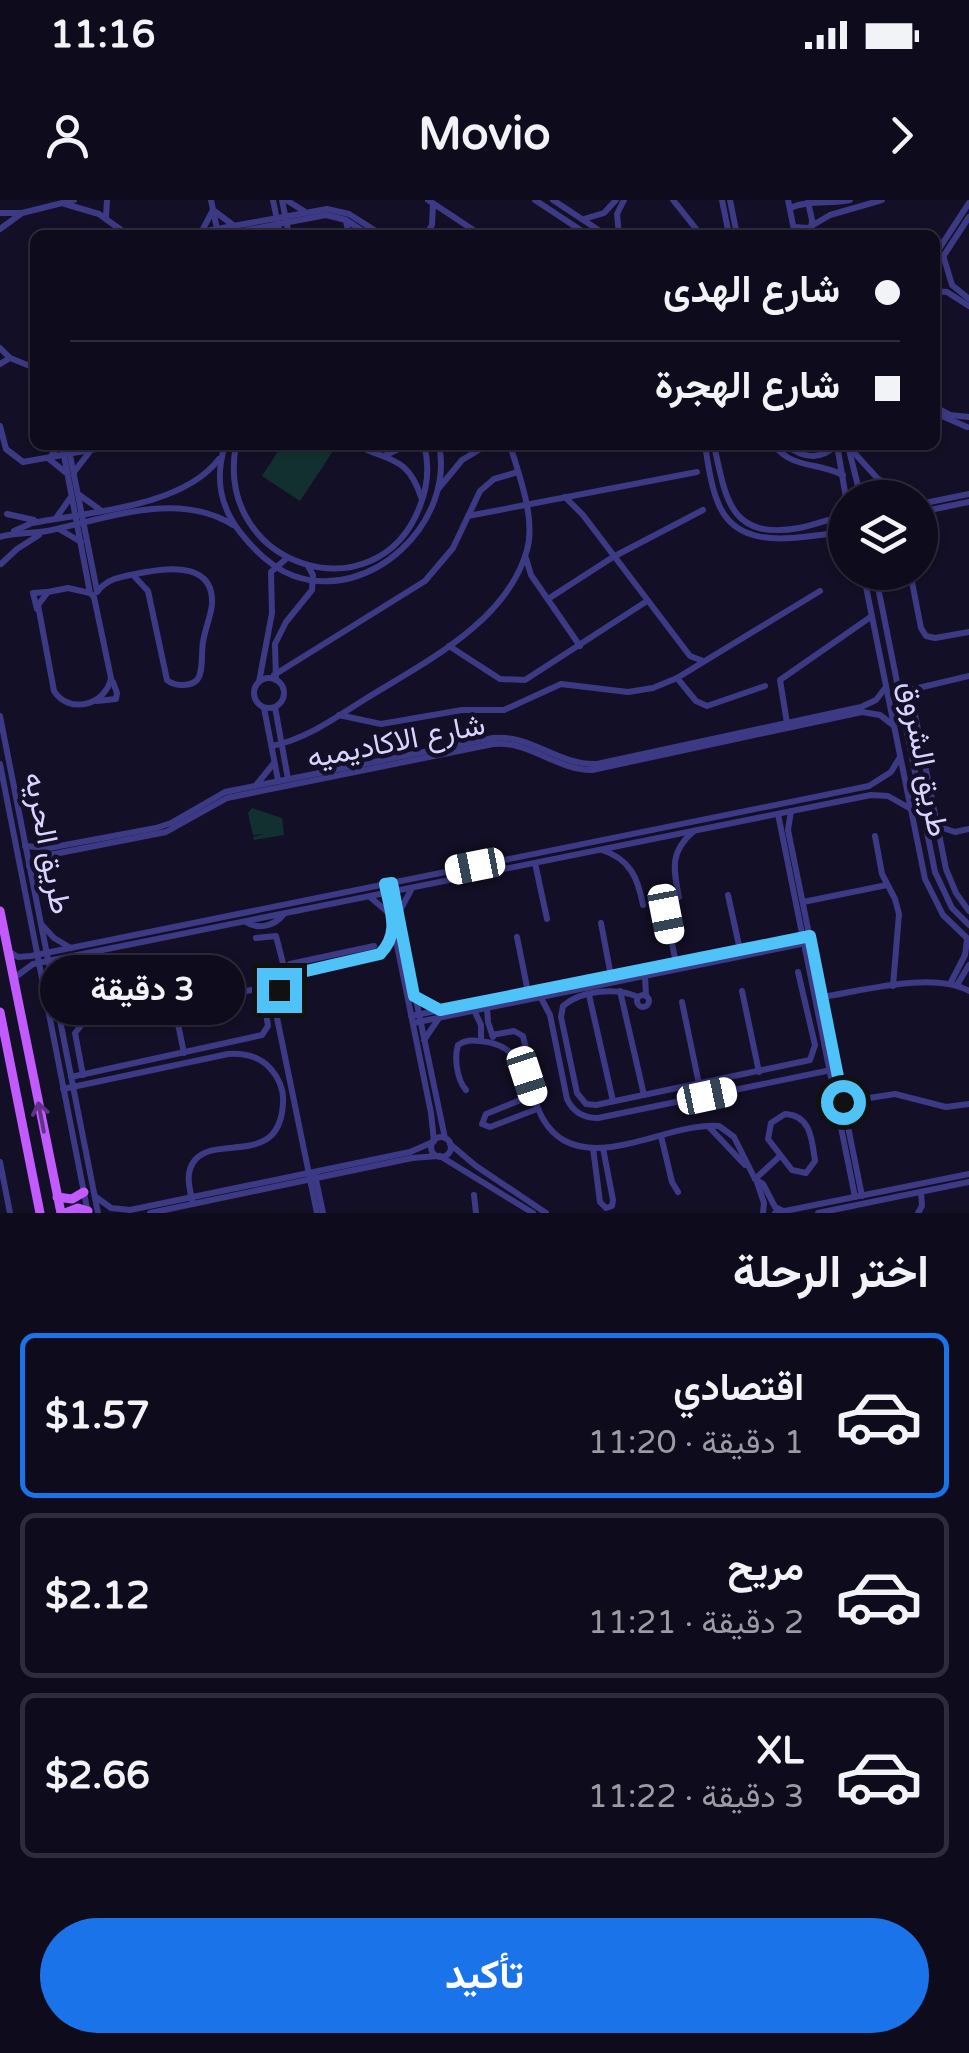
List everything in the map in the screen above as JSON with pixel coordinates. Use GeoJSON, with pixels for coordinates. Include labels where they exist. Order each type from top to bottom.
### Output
{"type":"FeatureCollection","features":[{"type":"Feature","properties":{"kind":"main road"},"geometry":{"type":"LineString","coordinates":[[0,911],[62,1213],[78,1208],[92,1212]]}},
{"type":"Feature","properties":{"kind":"main road"},"geometry":{"type":"LineString","coordinates":[[0,1012],[40,1213]]}},
{"type":"Feature","properties":{"kind":"main road"},"geometry":{"type":"LineString","coordinates":[[58,1198],[90,1194]]}},
{"type":"Feature","properties":{"kind":"street"},"geometry":{"type":"LineString","coordinates":[[0,213],[22,213],[74,200]]}},
{"type":"Feature","properties":{"kind":"street"},"geometry":{"type":"LineString","coordinates":[[106,218],[108,200]]}},
{"type":"Feature","properties":{"kind":"street"},"geometry":{"type":"LineString","coordinates":[[211,200],[218,230]]}},
{"type":"Feature","properties":{"kind":"street"},"geometry":{"type":"LineString","coordinates":[[272,200],[279,230]]}},
{"type":"Feature","properties":{"kind":"street"},"geometry":{"type":"LineString","coordinates":[[257,224],[272,200]]}},
{"type":"Feature","properties":{"kind":"street"},"geometry":{"type":"LineString","coordinates":[[284,200],[306,215],[348,217],[363,230]]}},
{"type":"Feature","properties":{"kind":"street"},"geometry":{"type":"LineString","coordinates":[[284,200],[289,230]]}},
{"type":"Feature","properties":{"kind":"street"},"geometry":{"type":"LineString","coordinates":[[237,230],[327,209],[335,200]]}},
{"type":"Feature","properties":{"kind":"street"},"geometry":{"type":"LineString","coordinates":[[345,200],[349,230]]}},
{"type":"Feature","properties":{"kind":"street"},"geometry":{"type":"LineString","coordinates":[[535,200],[580,230]]}},
{"type":"Feature","properties":{"kind":"street"},"geometry":{"type":"LineString","coordinates":[[553,200],[598,230]]}},
{"type":"Feature","properties":{"kind":"street"},"geometry":{"type":"LineString","coordinates":[[582,219],[604,213],[620,200]]}},
{"type":"Feature","properties":{"kind":"street"},"geometry":{"type":"LineString","coordinates":[[619,230],[620,200]]}},
{"type":"Feature","properties":{"kind":"street"},"geometry":{"type":"LineString","coordinates":[[673,200],[697,230]]}},
{"type":"Feature","properties":{"kind":"street"},"geometry":{"type":"LineString","coordinates":[[722,200],[728,230]]}},
{"type":"Feature","properties":{"kind":"street"},"geometry":{"type":"LineString","coordinates":[[730,200],[736,230]]}},
{"type":"Feature","properties":{"kind":"street"},"geometry":{"type":"LineString","coordinates":[[794,230],[789,204],[850,200]]}},
{"type":"Feature","properties":{"kind":"street"},"geometry":{"type":"LineString","coordinates":[[812,230],[830,215],[882,200]]}},
{"type":"Feature","properties":{"kind":"street"},"geometry":{"type":"LineString","coordinates":[[807,201],[811,230]]}},
{"type":"Feature","properties":{"kind":"street"},"geometry":{"type":"LineString","coordinates":[[430,202],[473,230]]}},
{"type":"Feature","properties":{"kind":"street"},"geometry":{"type":"LineString","coordinates":[[429,230],[430,202]]}},
{"type":"Feature","properties":{"kind":"street"},"geometry":{"type":"LineString","coordinates":[[59,203],[106,218],[121,230]]}},
{"type":"Feature","properties":{"kind":"street"},"geometry":{"type":"LineString","coordinates":[[940,253],[959,232],[969,203]]}},
{"type":"Feature","properties":{"kind":"street"},"geometry":{"type":"LineString","coordinates":[[327,209],[373,230]]}},
{"type":"Feature","properties":{"kind":"street"},"geometry":{"type":"LineString","coordinates":[[213,210],[233,230]]}},
{"type":"Feature","properties":{"kind":"street"},"geometry":{"type":"LineString","coordinates":[[202,230],[213,210]]}},
{"type":"Feature","properties":{"kind":"street"},"geometry":{"type":"LineString","coordinates":[[0,230],[22,213]]}},
{"type":"Feature","properties":{"kind":"street"},"geometry":{"type":"LineString","coordinates":[[940,253],[967,214]]}},
{"type":"Feature","properties":{"kind":"street"},"geometry":{"type":"LineString","coordinates":[[295,230],[306,215]]}},
{"type":"Feature","properties":{"kind":"street"},"geometry":{"type":"LineString","coordinates":[[432,225],[454,218]]}},
{"type":"Feature","properties":{"kind":"street"},"geometry":{"type":"LineString","coordinates":[[257,224],[265,230]]}},
{"type":"Feature","properties":{"kind":"street"},"geometry":{"type":"LineString","coordinates":[[959,232],[969,230]]}},
{"type":"Feature","properties":{"kind":"street"},"geometry":{"type":"LineString","coordinates":[[940,256],[952,286],[969,302]]}},
{"type":"Feature","properties":{"kind":"street"},"geometry":{"type":"LineString","coordinates":[[940,291],[969,302]]}},
{"type":"Feature","properties":{"kind":"street"},"geometry":{"type":"LineString","coordinates":[[0,348],[10,358],[30,366]]}},
{"type":"Feature","properties":{"kind":"street"},"geometry":{"type":"LineString","coordinates":[[0,364],[10,358]]}},
{"type":"Feature","properties":{"kind":"street"},"geometry":{"type":"LineString","coordinates":[[940,412],[969,423]]}},
{"type":"Feature","properties":{"kind":"street"},"geometry":{"type":"LineString","coordinates":[[0,426],[4,446],[16,459],[32,462],[91,450]]}},
{"type":"Feature","properties":{"kind":"street"},"geometry":{"type":"LineString","coordinates":[[48,459],[60,450]]}},
{"type":"Feature","properties":{"kind":"street"},"geometry":{"type":"LineString","coordinates":[[66,450],[111,678],[108,690],[96,701],[71,705],[56,696],[38,611],[40,600],[48,592],[68,588],[94,594]]}},
{"type":"Feature","properties":{"kind":"street"},"geometry":{"type":"LineString","coordinates":[[70,474],[91,450]]}},
{"type":"Feature","properties":{"kind":"street"},"geometry":{"type":"LineString","coordinates":[[206,475],[223,450]]}},
{"type":"Feature","properties":{"kind":"street"},"geometry":{"type":"LineString","coordinates":[[224,450],[219,473],[226,510],[238,529],[275,566],[314,580],[332,580],[369,570],[404,548],[422,527],[438,488],[439,450]]}},
{"type":"Feature","properties":{"kind":"street"},"geometry":{"type":"LineString","coordinates":[[236,450],[236,499],[262,539],[287,558],[308,566],[344,567],[378,556],[405,532],[422,501],[428,479],[425,450]]}},
{"type":"Feature","properties":{"kind":"street"},"geometry":{"type":"LineString","coordinates":[[370,450],[400,463],[412,475],[422,501]]}},
{"type":"Feature","properties":{"kind":"street"},"geometry":{"type":"LineString","coordinates":[[386,456],[397,450]]}},
{"type":"Feature","properties":{"kind":"street"},"geometry":{"type":"LineString","coordinates":[[438,488],[456,466],[477,450]]}},
{"type":"Feature","properties":{"kind":"street"},"geometry":{"type":"LineString","coordinates":[[272,746],[294,742],[339,715],[449,646],[487,613],[516,573],[529,539],[511,450]]}},
{"type":"Feature","properties":{"kind":"street"},"geometry":{"type":"LineString","coordinates":[[706,450],[718,503],[743,532],[774,539],[828,534]]}},
{"type":"Feature","properties":{"kind":"street"},"geometry":{"type":"LineString","coordinates":[[715,450],[728,502],[738,517],[754,528],[773,531],[828,521]]}},
{"type":"Feature","properties":{"kind":"street"},"geometry":{"type":"LineString","coordinates":[[779,450],[790,461],[843,474]]}},
{"type":"Feature","properties":{"kind":"street"},"geometry":{"type":"LineString","coordinates":[[793,450],[816,456],[831,450]]}},
{"type":"Feature","properties":{"kind":"street"},"geometry":{"type":"LineString","coordinates":[[838,450],[844,480]]}},
{"type":"Feature","properties":{"kind":"street"},"geometry":{"type":"LineString","coordinates":[[849,450],[856,480]]}},
{"type":"Feature","properties":{"kind":"street"},"geometry":{"type":"LineString","coordinates":[[852,450],[880,480]]}},
{"type":"Feature","properties":{"kind":"street"},"geometry":{"type":"LineString","coordinates":[[427,456],[441,466],[456,466]]}},
{"type":"Feature","properties":{"kind":"street"},"geometry":{"type":"LineString","coordinates":[[48,459],[70,474]]}},
{"type":"Feature","properties":{"kind":"street"},"geometry":{"type":"LineString","coordinates":[[259,682],[275,678],[425,581],[453,548],[474,498],[486,484],[518,472]]}},
{"type":"Feature","properties":{"kind":"street"},"geometry":{"type":"LineString","coordinates":[[468,516],[698,472]]}},
{"type":"Feature","properties":{"kind":"street"},"geometry":{"type":"LineString","coordinates":[[0,535],[56,518],[170,495],[206,475],[233,475]]}},
{"type":"Feature","properties":{"kind":"street"},"geometry":{"type":"LineString","coordinates":[[583,515],[590,493]]}},
{"type":"Feature","properties":{"kind":"street"},"geometry":{"type":"LineString","coordinates":[[938,500],[969,494]]}},
{"type":"Feature","properties":{"kind":"street"},"geometry":{"type":"LineString","coordinates":[[75,495],[100,510]]}},
{"type":"Feature","properties":{"kind":"street"},"geometry":{"type":"LineString","coordinates":[[56,518],[75,495]]}},
{"type":"Feature","properties":{"kind":"street"},"geometry":{"type":"LineString","coordinates":[[565,497],[583,515],[690,656],[704,661]]}},
{"type":"Feature","properties":{"kind":"street"},"geometry":{"type":"LineString","coordinates":[[213,514],[226,510],[236,499]]}},
{"type":"Feature","properties":{"kind":"street"},"geometry":{"type":"LineString","coordinates":[[938,503],[969,502]]}},
{"type":"Feature","properties":{"kind":"street"},"geometry":{"type":"LineString","coordinates":[[0,535],[58,529],[167,507],[213,514],[238,529]]}},
{"type":"Feature","properties":{"kind":"street"},"geometry":{"type":"LineString","coordinates":[[548,599],[612,556],[703,510]]}},
{"type":"Feature","properties":{"kind":"street"},"geometry":{"type":"LineString","coordinates":[[8,514],[40,522]]}},
{"type":"Feature","properties":{"kind":"street"},"geometry":{"type":"LineString","coordinates":[[84,542],[102,520]]}},
{"type":"Feature","properties":{"kind":"street"},"geometry":{"type":"LineString","coordinates":[[58,529],[84,542]]}},
{"type":"Feature","properties":{"kind":"street"},"geometry":{"type":"LineString","coordinates":[[1,564],[46,531]]}},
{"type":"Feature","properties":{"kind":"street"},"geometry":{"type":"LineString","coordinates":[[526,555],[532,575],[580,646]]}},
{"type":"Feature","properties":{"kind":"street"},"geometry":{"type":"LineString","coordinates":[[278,781],[264,708],[254,696],[270,625],[270,576],[275,566],[287,558]]}},
{"type":"Feature","properties":{"kind":"street"},"geometry":{"type":"LineString","coordinates":[[308,566],[314,580],[310,596]]}},
{"type":"Feature","properties":{"kind":"street"},"geometry":{"type":"LineString","coordinates":[[89,570],[110,579],[156,570],[186,569],[202,578],[212,604],[203,638],[200,674],[193,682],[177,686],[167,680],[148,590],[133,575]]}},
{"type":"Feature","properties":{"kind":"street"},"geometry":{"type":"LineString","coordinates":[[68,588],[89,570]]}},
{"type":"Feature","properties":{"kind":"street"},"geometry":{"type":"LineString","coordinates":[[148,590],[156,570]]}},
{"type":"Feature","properties":{"kind":"street"},"geometry":{"type":"LineString","coordinates":[[516,573],[532,575]]}},
{"type":"Feature","properties":{"kind":"street"},"geometry":{"type":"LineString","coordinates":[[94,594],[110,579]]}},
{"type":"Feature","properties":{"kind":"street"},"geometry":{"type":"LineString","coordinates":[[264,708],[274,707],[284,694],[275,678],[274,654],[280,633],[293,612],[332,580]]}},
{"type":"Feature","properties":{"kind":"street","name":"طريق الشروق"},"geometry":{"type":"LineString","coordinates":[[867,590],[917,842],[932,896],[946,920],[968,940]]}},
{"type":"Feature","properties":{"kind":"street","name":"طريق الشروق"},"geometry":{"type":"LineString","coordinates":[[879,590],[928,840],[945,896],[969,925]]}},
{"type":"Feature","properties":{"kind":"street"},"geometry":{"type":"LineString","coordinates":[[914,590],[922,632],[935,638],[969,632]]}},
{"type":"Feature","properties":{"kind":"street"},"geometry":{"type":"LineString","coordinates":[[339,715],[386,724],[462,710],[498,711],[561,684],[628,692],[653,688],[677,678],[820,591]]}},
{"type":"Feature","properties":{"kind":"street"},"geometry":{"type":"LineString","coordinates":[[449,646],[494,676],[512,682],[531,678],[647,600]]}},
{"type":"Feature","properties":{"kind":"street"},"geometry":{"type":"LineString","coordinates":[[788,723],[780,680],[872,616]]}},
{"type":"Feature","properties":{"kind":"street"},"geometry":{"type":"LineString","coordinates":[[690,656],[690,670]]}},
{"type":"Feature","properties":{"kind":"street"},"geometry":{"type":"LineString","coordinates":[[899,694],[969,676]]}},
{"type":"Feature","properties":{"kind":"street"},"geometry":{"type":"LineString","coordinates":[[677,678],[696,701],[706,706],[765,686]]}},
{"type":"Feature","properties":{"kind":"street","name":"شارع الاكاديميه"},"geometry":{"type":"LineString","coordinates":[[766,730],[868,704],[886,688]]}},
{"type":"Feature","properties":{"kind":"street"},"geometry":{"type":"LineString","coordinates":[[911,692],[942,849],[952,885],[969,911]]}},
{"type":"Feature","properties":{"kind":"street"},"geometry":{"type":"LineString","coordinates":[[356,704],[363,722]]}},
{"type":"Feature","properties":{"kind":"street"},"geometry":{"type":"LineString","coordinates":[[274,707],[288,779]]}},
{"type":"Feature","properties":{"kind":"street","name":"شارع الاكاديميه"},"geometry":{"type":"LineString","coordinates":[[214,800],[441,751],[506,743],[574,769],[592,770],[862,712],[880,715],[894,724]]}},
{"type":"Feature","properties":{"kind":"street","name":"طريق الحريه"},"geometry":{"type":"LineString","coordinates":[[0,716],[28,912],[77,1158],[90,1194]]}},
{"type":"Feature","properties":{"kind":"street"},"geometry":{"type":"LineString","coordinates":[[896,740],[908,738]]}},
{"type":"Feature","properties":{"kind":"street"},"geometry":{"type":"LineString","coordinates":[[8,951],[18,957],[47,958],[284,914],[389,888],[412,888],[600,850],[658,834],[673,835],[778,814],[870,791],[900,757]]}},
{"type":"Feature","properties":{"kind":"street"},"geometry":{"type":"LineString","coordinates":[[255,786],[275,762]]}},
{"type":"Feature","properties":{"kind":"street","name":"طريق الحريه"},"geometry":{"type":"LineString","coordinates":[[0,764],[25,846],[87,1156],[92,1212]]}},
{"type":"Feature","properties":{"kind":"street","name":"شارع الاكاديميه"},"geometry":{"type":"LineString","coordinates":[[25,846],[49,848],[174,829],[214,800],[255,786],[327,775]]}},
{"type":"Feature","properties":{"kind":"street"},"geometry":{"type":"LineString","coordinates":[[91,949],[870,791],[911,809]]}},
{"type":"Feature","properties":{"kind":"street"},"geometry":{"type":"LineString","coordinates":[[791,811],[788,830],[807,940],[822,997],[855,1180],[837,1205],[818,1213]]}},
{"type":"Feature","properties":{"kind":"street"},"geometry":{"type":"LineString","coordinates":[[778,814],[862,1206]]}},
{"type":"Feature","properties":{"kind":"street"},"geometry":{"type":"LineString","coordinates":[[761,817],[781,832]]}},
{"type":"Feature","properties":{"kind":"street"},"geometry":{"type":"LineString","coordinates":[[936,825],[955,832],[969,829]]}},
{"type":"Feature","properties":{"kind":"street"},"geometry":{"type":"LineString","coordinates":[[679,897],[673,866],[679,846],[696,830]]}},
{"type":"Feature","properties":{"kind":"street"},"geometry":{"type":"LineString","coordinates":[[942,849],[955,832]]}},
{"type":"Feature","properties":{"kind":"street","name":"شارع الاكاديميه"},"geometry":{"type":"LineString","coordinates":[[29,866],[50,854],[137,835]]}},
{"type":"Feature","properties":{"kind":"street"},"geometry":{"type":"LineString","coordinates":[[673,835],[679,846]]}},
{"type":"Feature","properties":{"kind":"street"},"geometry":{"type":"LineString","coordinates":[[874,836],[899,914],[894,986]]}},
{"type":"Feature","properties":{"kind":"street"},"geometry":{"type":"LineString","coordinates":[[917,842],[928,840]]}},
{"type":"Feature","properties":{"kind":"street"},"geometry":{"type":"LineString","coordinates":[[600,850],[629,866],[639,883],[643,906]]}},
{"type":"Feature","properties":{"kind":"street"},"geometry":{"type":"LineString","coordinates":[[535,863],[547,919]]}},
{"type":"Feature","properties":{"kind":"street"},"geometry":{"type":"LineString","coordinates":[[802,902],[887,885]]}},
{"type":"Feature","properties":{"kind":"street"},"geometry":{"type":"LineString","coordinates":[[389,888],[414,996],[432,1150],[533,1213]]}},
{"type":"Feature","properties":{"kind":"street"},"geometry":{"type":"LineString","coordinates":[[90,1194],[124,1212],[449,1153],[394,931],[394,915],[412,888]]}},
{"type":"Feature","properties":{"kind":"street"},"geometry":{"type":"LineString","coordinates":[[369,896],[394,915]]}},
{"type":"Feature","properties":{"kind":"street"},"geometry":{"type":"LineString","coordinates":[[728,896],[740,950]]}},
{"type":"Feature","properties":{"kind":"street"},"geometry":{"type":"LineString","coordinates":[[28,912],[38,910]]}},
{"type":"Feature","properties":{"kind":"street"},"geometry":{"type":"LineString","coordinates":[[244,922],[256,927],[271,924],[284,914]]}},
{"type":"Feature","properties":{"kind":"street"},"geometry":{"type":"LineString","coordinates":[[666,914],[676,963]]}},
{"type":"Feature","properties":{"kind":"street"},"geometry":{"type":"LineString","coordinates":[[601,923],[611,976]]}},
{"type":"Feature","properties":{"kind":"street"},"geometry":{"type":"LineString","coordinates":[[786,944],[800,923]]}},
{"type":"Feature","properties":{"kind":"street"},"geometry":{"type":"LineString","coordinates":[[40,924],[75,952]]}},
{"type":"Feature","properties":{"kind":"street"},"geometry":{"type":"LineString","coordinates":[[271,924],[284,968]]}},
{"type":"Feature","properties":{"kind":"street"},"geometry":{"type":"LineString","coordinates":[[320,1213],[276,1013],[276,998],[283,984],[295,974],[380,954],[394,931]]}},
{"type":"Feature","properties":{"kind":"street"},"geometry":{"type":"LineString","coordinates":[[256,938],[274,935]]}},
{"type":"Feature","properties":{"kind":"street"},"geometry":{"type":"LineString","coordinates":[[517,937],[528,992]]}},
{"type":"Feature","properties":{"kind":"street"},"geometry":{"type":"LineString","coordinates":[[416,1019],[528,992],[539,994],[641,977],[807,940]]}},
{"type":"Feature","properties":{"kind":"street"},"geometry":{"type":"LineString","coordinates":[[954,984],[968,940]]}},
{"type":"Feature","properties":{"kind":"street"},"geometry":{"type":"LineString","coordinates":[[414,996],[440,1014],[487,1008],[611,976],[740,950],[786,944],[807,960]]}},
{"type":"Feature","properties":{"kind":"street"},"geometry":{"type":"LineString","coordinates":[[83,1074],[75,1034],[80,1024],[262,988],[272,983],[284,968],[374,946]]}},
{"type":"Feature","properties":{"kind":"street"},"geometry":{"type":"LineString","coordinates":[[53,987],[75,952]]}},
{"type":"Feature","properties":{"kind":"street"},"geometry":{"type":"LineString","coordinates":[[14,980],[37,959]]}},
{"type":"Feature","properties":{"kind":"street"},"geometry":{"type":"LineString","coordinates":[[954,984],[969,966]]}},
{"type":"Feature","properties":{"kind":"street"},"geometry":{"type":"LineString","coordinates":[[641,977],[642,996],[620,991],[589,995],[569,1000],[561,1013],[577,1093],[591,1105],[806,1062],[814,1053],[798,972]]}},
{"type":"Feature","properties":{"kind":"street"},"geometry":{"type":"LineString","coordinates":[[822,997],[894,986],[954,984],[969,991]]}},
{"type":"Feature","properties":{"kind":"street"},"geometry":{"type":"LineString","coordinates":[[71,1077],[262,1036],[268,1026],[262,988]]}},
{"type":"Feature","properties":{"kind":"street"},"geometry":{"type":"LineString","coordinates":[[620,991],[644,1095]]}},
{"type":"Feature","properties":{"kind":"street"},"geometry":{"type":"LineString","coordinates":[[742,991],[759,1072]]}},
{"type":"Feature","properties":{"kind":"street"},"geometry":{"type":"LineString","coordinates":[[539,994],[550,1016],[567,1099],[579,1114],[598,1118],[833,1070]]}},
{"type":"Feature","properties":{"kind":"street"},"geometry":{"type":"LineString","coordinates":[[589,995],[613,1101]]}},
{"type":"Feature","properties":{"kind":"street"},"geometry":{"type":"LineString","coordinates":[[682,1002],[699,1084],[698,1098]]}},
{"type":"Feature","properties":{"kind":"street"},"geometry":{"type":"LineString","coordinates":[[174,1005],[184,1053]]}},
{"type":"Feature","properties":{"kind":"street"},"geometry":{"type":"LineString","coordinates":[[487,1008],[494,1039],[512,1053],[527,1076],[537,1109],[553,1132],[578,1146],[592,1148],[719,1126],[730,1132],[756,1180],[764,1203],[763,1213]]}},
{"type":"Feature","properties":{"kind":"street"},"geometry":{"type":"LineString","coordinates":[[474,1010],[481,1025],[482,1041]]}},
{"type":"Feature","properties":{"kind":"street"},"geometry":{"type":"LineString","coordinates":[[424,1042],[440,1014]]}},
{"type":"Feature","properties":{"kind":"street"},"geometry":{"type":"LineString","coordinates":[[466,1090],[460,1081],[456,1049],[464,1041],[494,1039],[514,1031],[523,1036],[527,1076]]}},
{"type":"Feature","properties":{"kind":"street"},"geometry":{"type":"LineString","coordinates":[[64,1089],[228,1054],[245,1054],[268,1066],[282,1088],[283,1106],[278,1122],[268,1136],[254,1145],[209,1150],[196,1158],[188,1180],[192,1200]]}},
{"type":"Feature","properties":{"kind":"street"},"geometry":{"type":"LineString","coordinates":[[699,1084],[707,1096]]}},
{"type":"Feature","properties":{"kind":"street"},"geometry":{"type":"LineString","coordinates":[[843,1102],[895,1094],[946,1107],[969,1104]]}},
{"type":"Feature","properties":{"kind":"street"},"geometry":{"type":"LineString","coordinates":[[533,1096],[486,1114],[482,1124],[490,1127],[537,1109]]}},
{"type":"Feature","properties":{"kind":"street"},"geometry":{"type":"LineString","coordinates":[[780,1115],[796,1115],[808,1127],[814,1166],[806,1173],[796,1172],[780,1156],[768,1140],[768,1128],[780,1115]]}},
{"type":"Feature","properties":{"kind":"street"},"geometry":{"type":"LineString","coordinates":[[708,1126],[746,1165]]}},
{"type":"Feature","properties":{"kind":"street"},"geometry":{"type":"LineString","coordinates":[[661,1136],[678,1192]]}},
{"type":"Feature","properties":{"kind":"street"},"geometry":{"type":"LineString","coordinates":[[312,1176],[410,1152],[433,1141],[448,1141],[476,1166],[546,1213]]}},
{"type":"Feature","properties":{"kind":"street"},"geometry":{"type":"LineString","coordinates":[[592,1148],[600,1202],[609,1207],[613,1200],[602,1147]]}},
{"type":"Feature","properties":{"kind":"street"},"geometry":{"type":"LineString","coordinates":[[77,1158],[87,1156]]}},
{"type":"Feature","properties":{"kind":"street"},"geometry":{"type":"LineString","coordinates":[[756,1180],[780,1156]]}},
{"type":"Feature","properties":{"kind":"street"},"geometry":{"type":"LineString","coordinates":[[0,1162],[9,1213]]}},
{"type":"Feature","properties":{"kind":"street"},"geometry":{"type":"LineString","coordinates":[[756,1180],[779,1212],[862,1206],[879,1197],[969,1174]]}},
{"type":"Feature","properties":{"kind":"street"},"geometry":{"type":"LineString","coordinates":[[855,1180],[879,1197],[969,1182]]}},
{"type":"Feature","properties":{"kind":"street"},"geometry":{"type":"LineString","coordinates":[[916,1193],[915,1207],[919,1212]]}},
{"type":"Feature","properties":{"kind":"street"},"geometry":{"type":"LineString","coordinates":[[474,1195],[476,1213]]}},
{"type":"Feature","properties":{"kind":"street"},"geometry":{"type":"LineString","coordinates":[[150,1213],[192,1200]]}},
{"type":"Feature","properties":{"kind":"street"},"geometry":{"type":"LineString","coordinates":[[513,1213],[519,1204]]}},
{"type":"Feature","properties":{"kind":"street"},"geometry":{"type":"LineString","coordinates":[[837,1205],[848,1213]]}},
{"type":"Feature","properties":{"kind":"green space"},"geometry":{"type":"Polygon","coordinates":[[[279,450],[334,450],[300,501],[262,476],[279,450]]]}},
{"type":"Feature","properties":{"kind":"green space"},"geometry":{"type":"Polygon","coordinates":[[[252,808],[282,818],[284,835],[254,840],[253,837],[263,834],[253,835],[248,813],[252,808]]]}},
{"type":"Feature","properties":{"kind":"route"},"geometry":{"type":"LineString","coordinates":[[279,990],[295,974],[380,954],[386,949],[394,931],[385,884],[392,883],[414,996],[440,1010],[810,936],[843,1102]]}}]}
